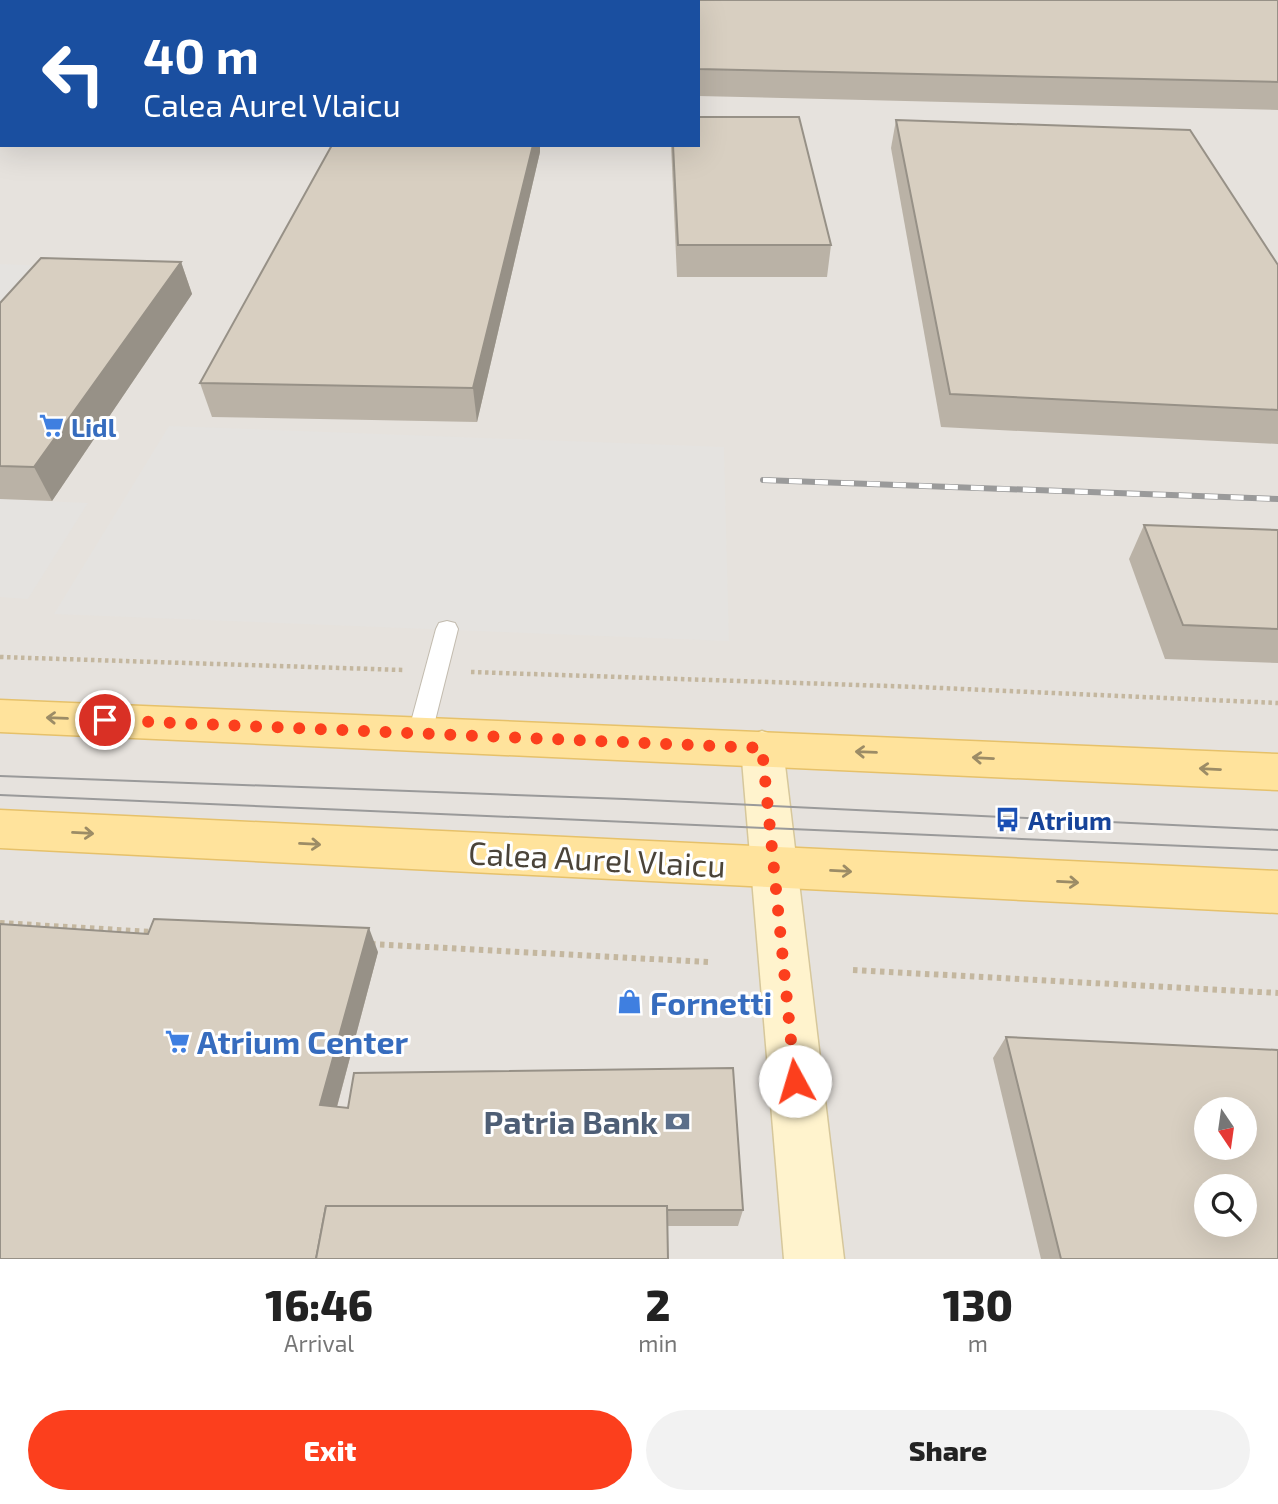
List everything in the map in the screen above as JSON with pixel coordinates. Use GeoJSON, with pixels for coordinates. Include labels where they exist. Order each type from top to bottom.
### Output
{"type":"FeatureCollection","features":[{"type":"Feature","properties":{"kind":"main road"},"geometry":{"type":"LineString","coordinates":[[0,716],[1278,772]]}},
{"type":"Feature","properties":{"kind":"main road"},"geometry":{"type":"LineString","coordinates":[[762,748],[814,1259]]}},
{"type":"Feature","properties":{"kind":"main road","name":"Calea Aurel Vlaicu"},"geometry":{"type":"LineString","coordinates":[[0,829],[1278,892]]}},
{"type":"Feature","properties":{"kind":"lane"},"geometry":{"type":"LineString","coordinates":[[420,733],[447,629]]}},
{"type":"Feature","properties":{"kind":"path"},"geometry":{"type":"LineString","coordinates":[[0,657],[918,687],[1278,703]]}},
{"type":"Feature","properties":{"kind":"path"},"geometry":{"type":"LineString","coordinates":[[0,923],[163,933]]}},
{"type":"Feature","properties":{"kind":"path"},"geometry":{"type":"LineString","coordinates":[[368,944],[708,962]]}},
{"type":"Feature","properties":{"kind":"path"},"geometry":{"type":"LineString","coordinates":[[853,970],[1278,993]]}},
{"type":"Feature","properties":{"kind":"shaded area"},"geometry":{"type":"Polygon","coordinates":[[[700,0],[1278,0],[1278,1259],[0,1259],[0,147],[700,147],[700,0]]]}},
{"type":"Feature","properties":{"kind":"shaded area"},"geometry":{"type":"Polygon","coordinates":[[[0,264],[74,267],[0,354],[0,264]]]}},
{"type":"Feature","properties":{"kind":"shaded area"},"geometry":{"type":"Polygon","coordinates":[[[169,426],[724,447],[729,641],[54,614],[169,426]]]}},
{"type":"Feature","properties":{"kind":"shaded area"},"geometry":{"type":"Polygon","coordinates":[[[0,499],[88,503],[28,599],[0,597],[0,499]]]}},
{"type":"Feature","properties":{"kind":"building"},"geometry":{"type":"Polygon","coordinates":[[[700,0],[1278,0],[1278,82],[700,69],[700,0]]]}},
{"type":"Feature","properties":{"kind":"building"},"geometry":{"type":"Polygon","coordinates":[[[700,117],[799,117],[831,245],[678,245],[673,147],[700,147],[700,117]]]}},
{"type":"Feature","properties":{"kind":"building"},"geometry":{"type":"Polygon","coordinates":[[[896,120],[1190,130],[1278,265],[1278,410],[950,394],[896,120]]]}},
{"type":"Feature","properties":{"kind":"building"},"geometry":{"type":"Polygon","coordinates":[[[331,147],[533,147],[473,388],[200,383],[331,147]]]}},
{"type":"Feature","properties":{"kind":"building","name":"Lidl"},"geometry":{"type":"Polygon","coordinates":[[[41,258],[181,262],[34,467],[0,466],[0,303],[41,258]]]}},
{"type":"Feature","properties":{"kind":"building"},"geometry":{"type":"Polygon","coordinates":[[[1144,525],[1278,530],[1278,629],[1183,625],[1144,525]]]}},
{"type":"Feature","properties":{"kind":"building","name":"Atrium Center"},"geometry":{"type":"Polygon","coordinates":[[[154,919],[369,928],[320,1105],[348,1108],[354,1073],[733,1068],[743,1210],[667,1210],[667,1206],[326,1206],[316,1259],[0,1259],[0,924],[148,934],[154,919]]]}},
{"type":"Feature","properties":{"kind":"building"},"geometry":{"type":"Polygon","coordinates":[[[1006,1037],[1278,1050],[1278,1259],[1061,1259],[1006,1037]]]}},
{"type":"Feature","properties":{"kind":"building"},"geometry":{"type":"Polygon","coordinates":[[[326,1206],[667,1206],[668,1259],[316,1259],[326,1206]]]}},
{"type":"Feature","properties":{"kind":"tram line"},"geometry":{"type":"LineString","coordinates":[[0,776],[625,799],[1278,830]]}},
{"type":"Feature","properties":{"kind":"tram line"},"geometry":{"type":"LineString","coordinates":[[0,795],[1278,850]]}},
{"type":"Feature","properties":{"kind":"railway"},"geometry":{"type":"LineString","coordinates":[[763,480],[1278,499]]}},
{"type":"Feature","properties":{"kind":"place","name":"Lidl"},"geometry":{"type":"Point","coordinates":[51,426]}},
{"type":"Feature","properties":{"kind":"place","name":"Atrium"},"geometry":{"type":"Point","coordinates":[1008,819]}},
{"type":"Feature","properties":{"kind":"place","name":"Fornetti"},"geometry":{"type":"Point","coordinates":[630,1002]}},
{"type":"Feature","properties":{"kind":"place","name":"Atrium Center"},"geometry":{"type":"Point","coordinates":[177,1041]}},
{"type":"Feature","properties":{"kind":"place","name":"Patria Bank"},"geometry":{"type":"Point","coordinates":[678,1121]}},
{"type":"Feature","properties":{"kind":"route"},"geometry":{"type":"LineString","coordinates":[[105,720],[762,748],[795,1081]]}}]}
